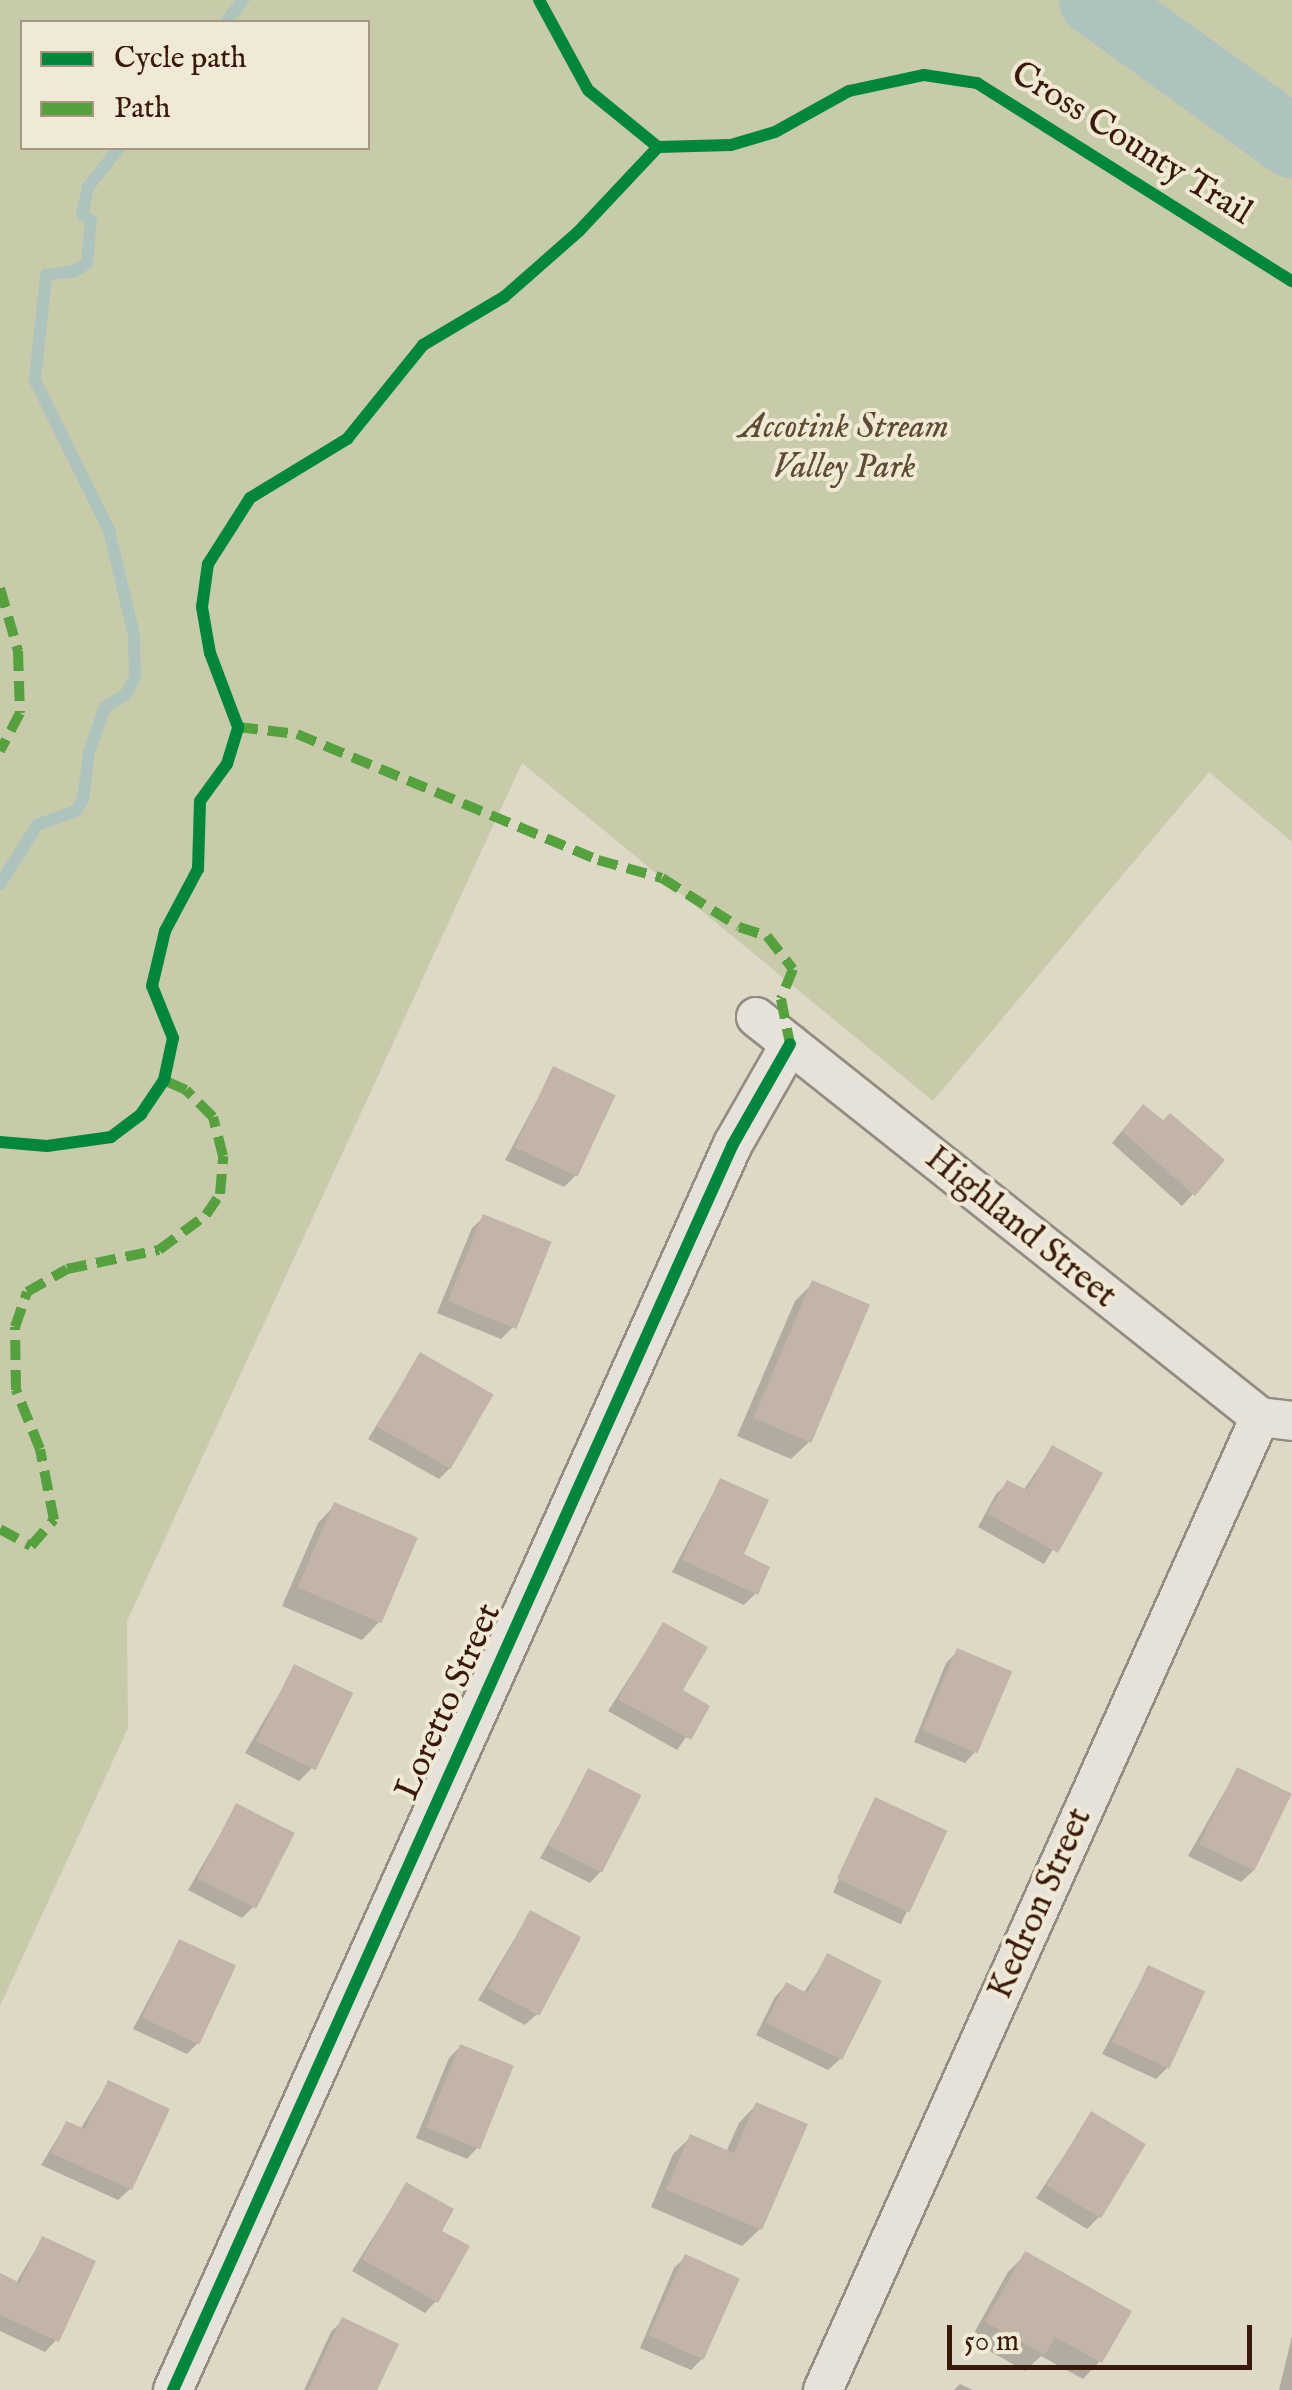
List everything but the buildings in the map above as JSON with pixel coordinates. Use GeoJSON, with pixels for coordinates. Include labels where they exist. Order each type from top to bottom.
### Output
{"type":"FeatureCollection","features":[{"type":"Feature","properties":{"kind":"street","name":"Highland Street"},"geometry":{"type":"LineString","coordinates":[[756,1016],[1276,1419]]}},
{"type":"Feature","properties":{"kind":"street","name":"Loretto Street"},"geometry":{"type":"LineString","coordinates":[[173,2390],[733,1144],[790,1044]]}},
{"type":"Feature","properties":{"kind":"street","name":"Kedron Street"},"geometry":{"type":"LineString","coordinates":[[823,2390],[1276,1419]]}},
{"type":"Feature","properties":{"kind":"green space","name":"Accotink Stream Valley Park"},"geometry":{"type":"Polygon","coordinates":[[[0,0],[1292,0],[1292,842],[1209,772],[933,1101],[522,763],[127,1621],[128,1728],[0,2006],[0,0]]]}},
{"type":"Feature","properties":{"kind":"waterway"},"geometry":{"type":"LineString","coordinates":[[228,20],[243,0]]}},
{"type":"Feature","properties":{"kind":"waterway"},"geometry":{"type":"LineString","coordinates":[[1095,0],[1292,142]]}},
{"type":"Feature","properties":{"kind":"waterway"},"geometry":{"type":"LineString","coordinates":[[0,884],[37,825],[76,811],[83,800],[89,752],[105,707],[125,695],[135,678],[134,636],[109,530],[35,380],[46,275],[75,271],[87,263],[91,221],[82,214],[88,187],[117,150]]}},
{"type":"Feature","properties":{"kind":"marked path"},"geometry":{"type":"LineString","coordinates":[[0,588],[18,651],[20,713],[0,751]]}},
{"type":"Feature","properties":{"kind":"marked path"},"geometry":{"type":"LineString","coordinates":[[238,727],[297,734],[598,860],[662,878],[739,927],[767,936],[793,969],[781,999],[790,1044]]}},
{"type":"Feature","properties":{"kind":"marked path"},"geometry":{"type":"LineString","coordinates":[[0,1529],[31,1546],[54,1520],[40,1449],[16,1390],[15,1327],[27,1292],[67,1269],[159,1250],[206,1215],[220,1194],[223,1156],[213,1117],[186,1090],[164,1080]]}},
{"type":"Feature","properties":{"kind":"cycle path","name":"Cross County Trail"},"geometry":{"type":"LineString","coordinates":[[539,0],[588,90],[658,147],[731,145],[775,132],[849,91],[924,75],[977,83],[1292,281]]}},
{"type":"Feature","properties":{"kind":"cycle path"},"geometry":{"type":"LineString","coordinates":[[0,1142],[47,1146],[111,1137],[141,1114],[164,1080],[173,1038],[152,986],[165,931],[198,869],[200,801],[227,764],[238,727],[210,653],[202,607],[208,564],[250,498],[347,439],[423,345],[504,297],[579,231],[658,147]]}},
{"type":"Feature","properties":{"kind":"cycle path"},"geometry":{"type":"LineString","coordinates":[[173,2390],[733,1144],[790,1044]]}}]}
